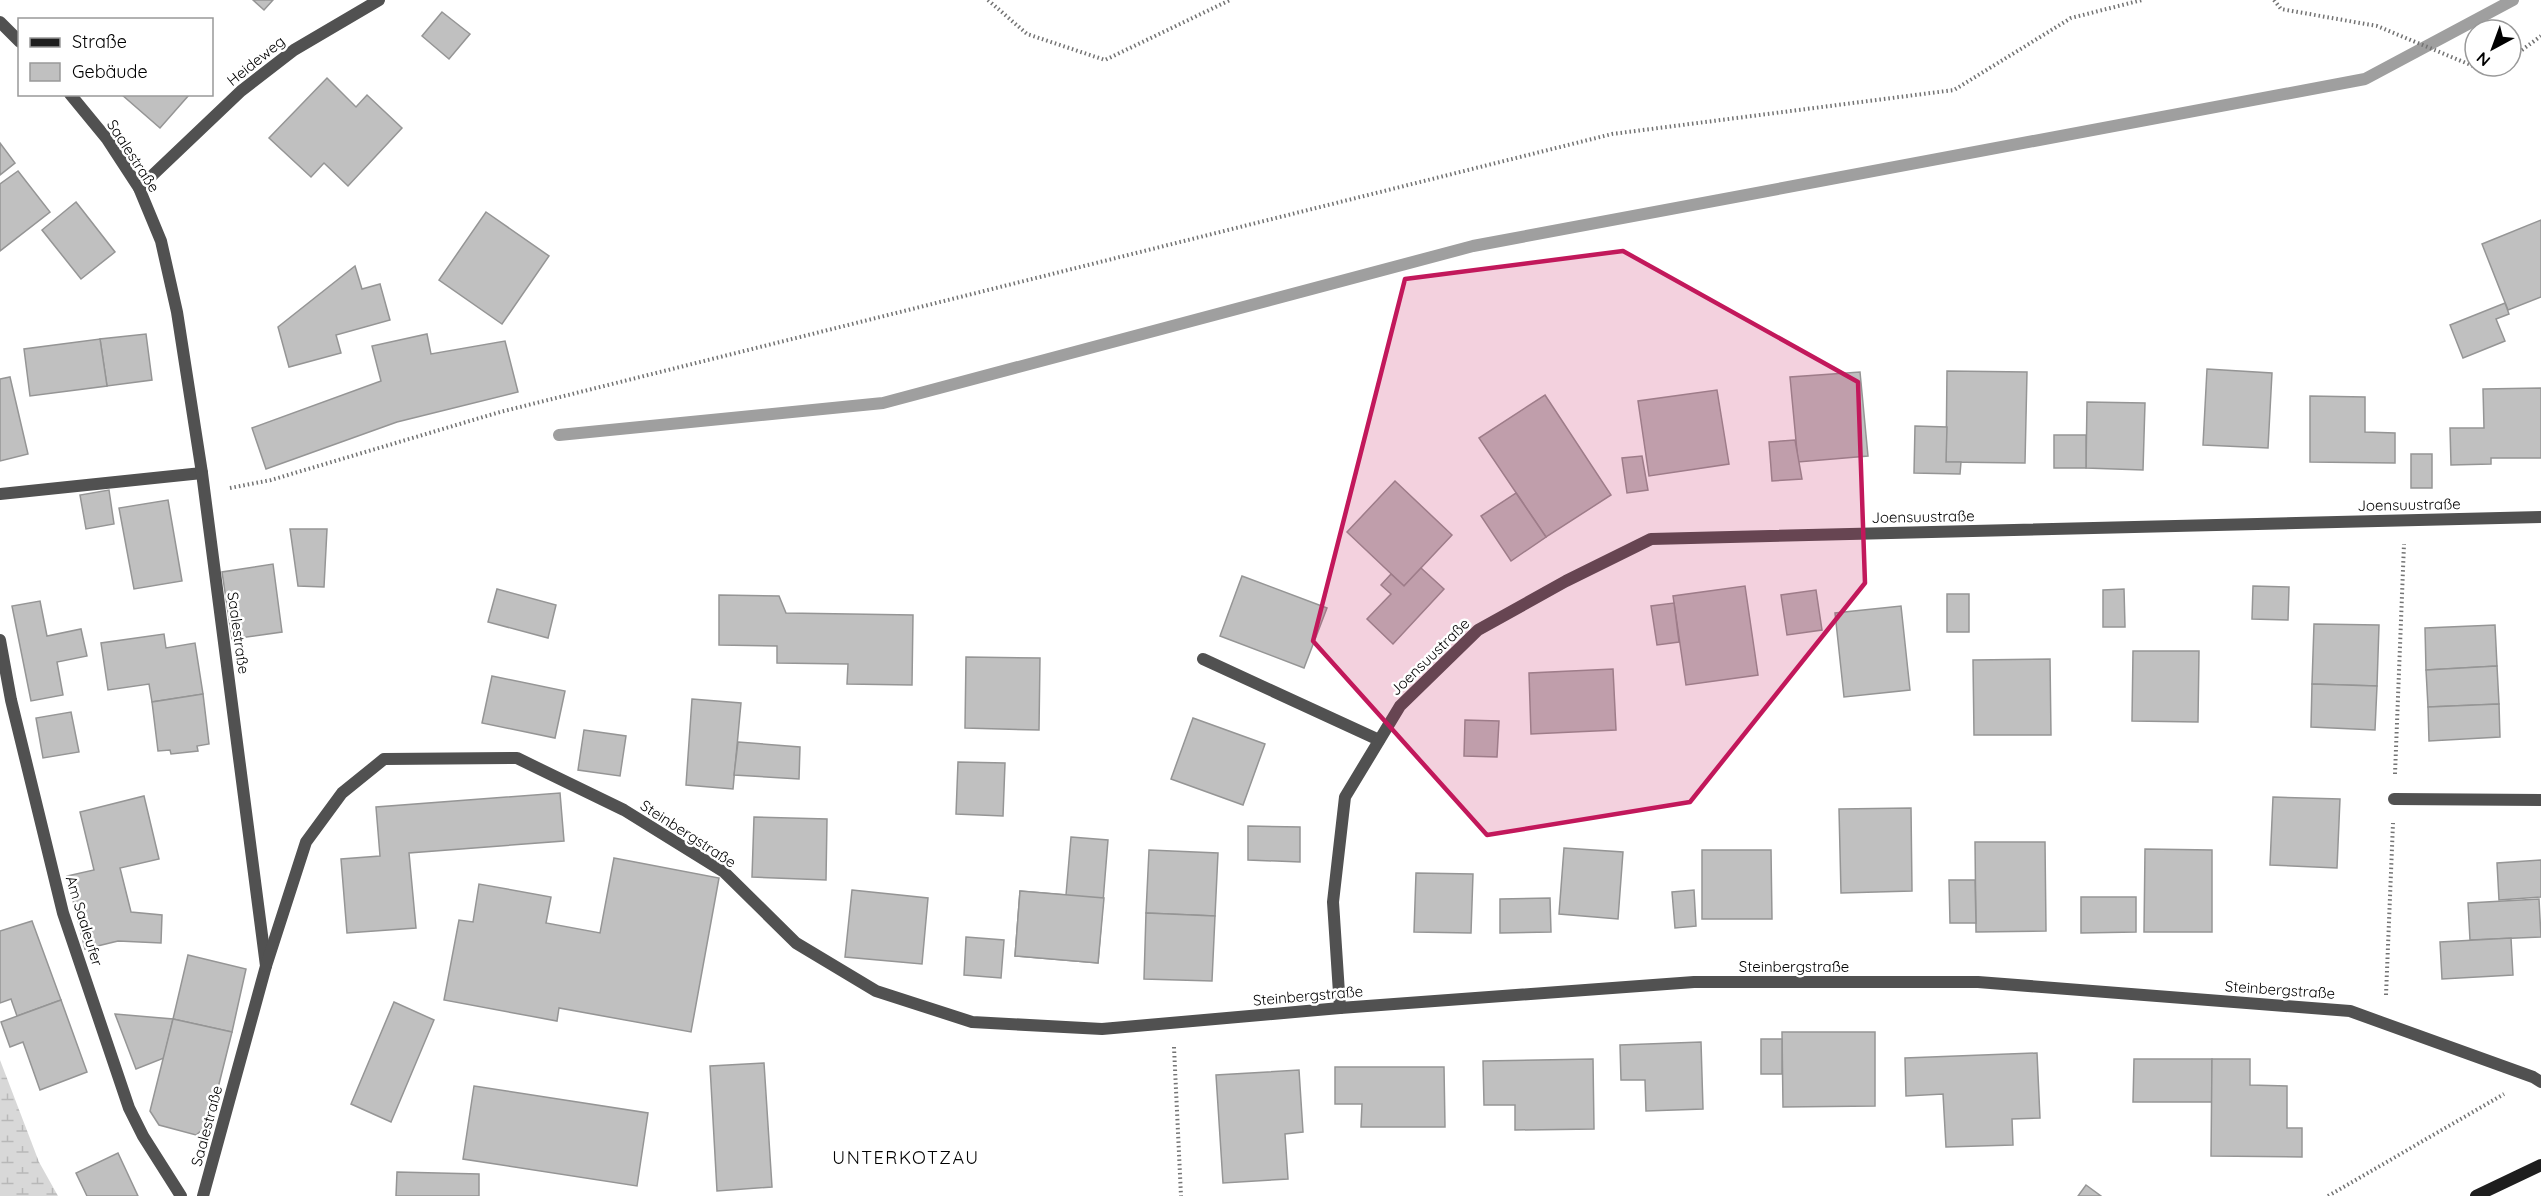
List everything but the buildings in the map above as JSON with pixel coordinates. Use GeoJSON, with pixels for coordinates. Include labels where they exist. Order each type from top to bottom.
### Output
{"type":"FeatureCollection","features":[{"type":"Feature","properties":{"kind":"main road"},"geometry":{"type":"LineString","coordinates":[[2476,1196],[2541,1165]]}},
{"type":"Feature","properties":{"kind":"street","name":"Heideweg"},"geometry":{"type":"LineString","coordinates":[[139,188],[241,91],[294,50],[380,0]]}},
{"type":"Feature","properties":{"kind":"street"},"geometry":{"type":"LineString","coordinates":[[0,22],[18,40]]}},
{"type":"Feature","properties":{"kind":"street","name":"Saalestraße"},"geometry":{"type":"LineString","coordinates":[[72,96],[107,139],[139,188],[161,241],[177,312],[202,473],[266,966],[203,1196]]}},
{"type":"Feature","properties":{"kind":"street"},"geometry":{"type":"LineString","coordinates":[[0,494],[202,473]]}},
{"type":"Feature","properties":{"kind":"street","name":"Joensuustraße"},"geometry":{"type":"LineString","coordinates":[[1340,1008],[1333,902],[1345,797],[1400,706],[1478,630],[1566,580],[1651,539],[2541,517]]}},
{"type":"Feature","properties":{"kind":"street","name":"Am Saaleufer"},"geometry":{"type":"LineString","coordinates":[[0,640],[11,700],[63,913],[129,1108],[143,1136],[181,1196]]}},
{"type":"Feature","properties":{"kind":"street"},"geometry":{"type":"LineString","coordinates":[[1203,659],[1379,740]]}},
{"type":"Feature","properties":{"kind":"street","name":"Steinbergstraße"},"geometry":{"type":"LineString","coordinates":[[266,966],[306,842],[342,794],[384,759],[517,758],[624,810],[724,872],[796,943],[876,991],[972,1022],[1102,1029],[1340,1008],[1694,982],[1978,982],[2350,1011],[2537,1079]]}},
{"type":"Feature","properties":{"kind":"street"},"geometry":{"type":"LineString","coordinates":[[2394,799],[2541,800]]}},
{"type":"Feature","properties":{"kind":"path"},"geometry":{"type":"LineString","coordinates":[[988,0],[1027,34],[1105,60],[1230,0]]}},
{"type":"Feature","properties":{"kind":"path"},"geometry":{"type":"LineString","coordinates":[[204,492],[271,480],[500,412],[1612,134],[1954,90],[2071,18],[2142,0]]}},
{"type":"Feature","properties":{"kind":"path"},"geometry":{"type":"LineString","coordinates":[[2274,0],[2281,9],[2377,26],[2463,62]]}},
{"type":"Feature","properties":{"kind":"path"},"geometry":{"type":"LineString","coordinates":[[2523,49],[2541,36]]}},
{"type":"Feature","properties":{"kind":"path"},"geometry":{"type":"LineString","coordinates":[[1173,1023],[1181,1196]]}},
{"type":"Feature","properties":{"kind":"path"},"geometry":{"type":"LineString","coordinates":[[2328,1196],[2537,1079]]}},
{"type":"Feature","properties":{"kind":"highlighted area"},"geometry":{"type":"Polygon","coordinates":[[[1623,251],[1858,382],[1865,583],[1690,802],[1487,835],[1313,641],[1405,279],[1623,251]]]}},
{"type":"Feature","properties":{"kind":"green space"},"geometry":{"type":"Polygon","coordinates":[[[0,1060],[39,1162],[58,1196],[0,1196],[0,1060]]]}},
{"type":"Feature","properties":{"kind":"waterway"},"geometry":{"type":"LineString","coordinates":[[559,435],[883,403],[1473,246],[2365,79],[2513,0]]}},
{"type":"Feature","properties":{"kind":"district","name":"UNTERKOTZAU"},"geometry":{"type":"Point","coordinates":[906,1158]}}]}
